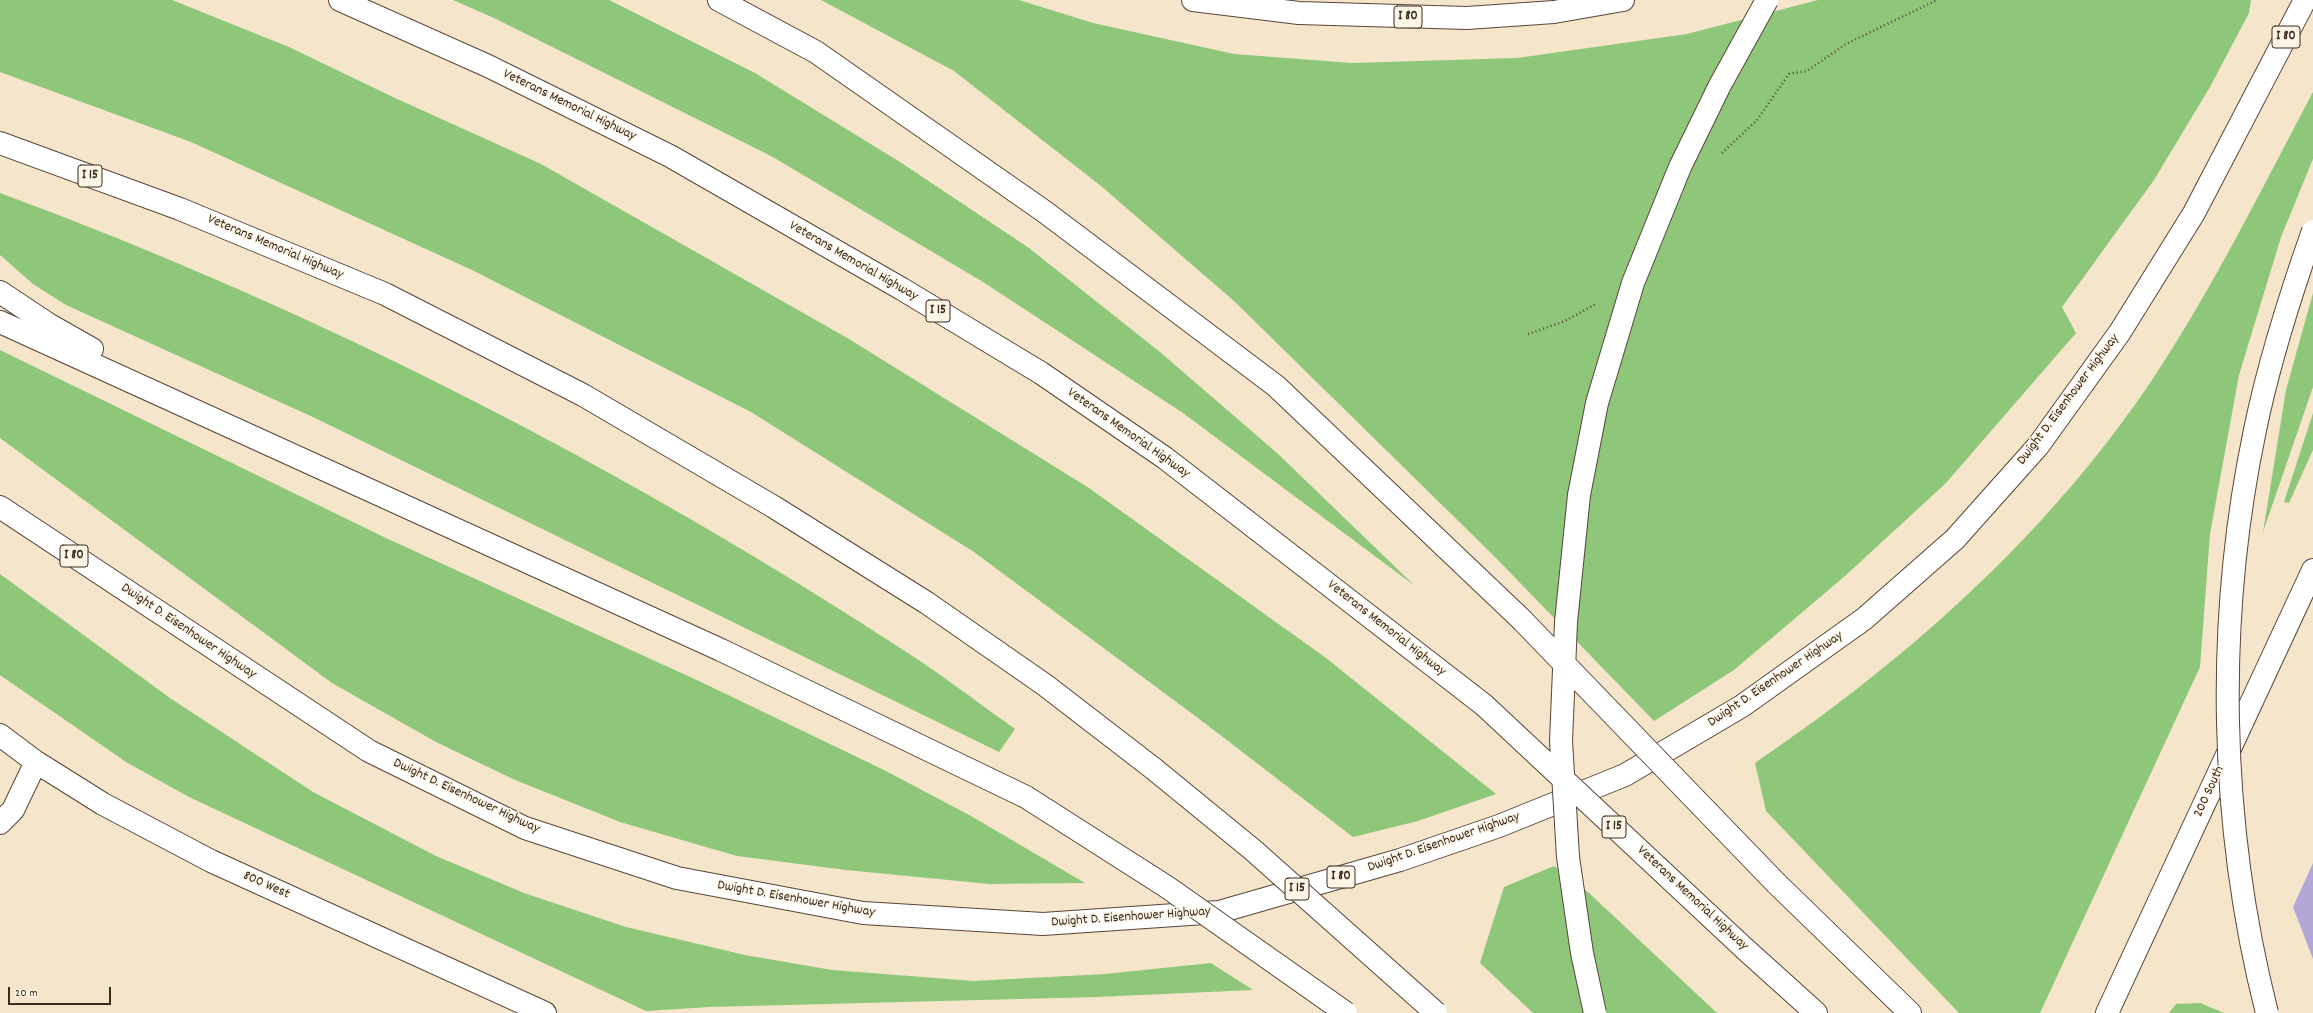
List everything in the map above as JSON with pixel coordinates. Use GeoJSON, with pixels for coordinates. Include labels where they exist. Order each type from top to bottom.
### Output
{"type":"FeatureCollection","features":[{"type":"Feature","properties":{"kind":"main road","name":"Veterans Memorial Highway"},"geometry":{"type":"LineString","coordinates":[[340,0],[488,66],[670,156],[902,289],[1041,373],[1165,458],[1484,704],[1744,948],[1816,1013]]}},
{"type":"Feature","properties":{"kind":"main road"},"geometry":{"type":"LineString","coordinates":[[719,0],[816,52],[1045,212],[1276,386],[1521,619],[1776,882],[1910,1013]]}},
{"type":"Feature","properties":{"kind":"main road","name":"I 80"},"geometry":{"type":"LineString","coordinates":[[1193,0],[1299,13],[1467,18],[1554,12],[1623,0]]}},
{"type":"Feature","properties":{"kind":"main road"},"geometry":{"type":"LineString","coordinates":[[1595,1013],[1582,953],[1568,857],[1561,741],[1566,622],[1579,495],[1596,403],[1633,283],[1680,167],[1720,85],[1767,0]]}},
{"type":"Feature","properties":{"kind":"main road","name":"Dwight D. Eisenhower Highway"},"geometry":{"type":"LineString","coordinates":[[0,507],[369,751],[525,828],[677,878],[863,913],[1043,924],[1219,912],[1400,860],[1499,826],[1625,775],[1742,706],[1864,619],[1956,539],[2038,446],[2120,332],[2194,213],[2268,74],[2305,0]]}},
{"type":"Feature","properties":{"kind":"main road","name":"Veterans Memorial Highway"},"geometry":{"type":"LineString","coordinates":[[0,143],[180,209],[385,294],[583,395],[774,507],[927,604],[1045,685],[1154,769],[1253,850],[1436,1013]]}},
{"type":"Feature","properties":{"kind":"main road"},"geometry":{"type":"LineString","coordinates":[[2267,1013],[2251,945],[2239,872],[2231,792],[2226,706],[2232,607],[2241,505],[2255,429],[2275,348],[2313,231]]}},
{"type":"Feature","properties":{"kind":"main road"},"geometry":{"type":"LineString","coordinates":[[0,292],[62,332],[144,379],[244,432]]}},
{"type":"Feature","properties":{"kind":"main road"},"geometry":{"type":"LineString","coordinates":[[0,322],[721,650],[1026,797],[1168,887],[1346,1013]]}},
{"type":"Feature","properties":{"kind":"main road","name":"200 South"},"geometry":{"type":"LineString","coordinates":[[2106,1013],[2312,574]]}},
{"type":"Feature","properties":{"kind":"main road","name":"800 West"},"geometry":{"type":"LineString","coordinates":[[0,735],[36,762],[103,804],[211,861],[545,1013]]}},
{"type":"Feature","properties":{"kind":"main road"},"geometry":{"type":"LineString","coordinates":[[0,823],[13,810],[36,762]]}},
{"type":"Feature","properties":{"kind":"path"},"geometry":{"type":"LineString","coordinates":[[1720,154],[1730,143],[1757,120],[1789,74],[1808,71],[1846,44],[1937,0]]}},
{"type":"Feature","properties":{"kind":"path"},"geometry":{"type":"LineString","coordinates":[[1528,334],[1565,321],[1599,302]]}},
{"type":"Feature","properties":{"kind":"green space"},"geometry":{"type":"Polygon","coordinates":[[[0,0],[172,0],[289,47],[395,98],[541,164],[849,339],[1089,488],[1326,658],[1496,794],[1418,821],[1353,837],[1198,718],[974,552],[751,412],[472,270],[191,142],[0,72],[0,0]]]}},
{"type":"Feature","properties":{"kind":"green space"},"geometry":{"type":"Polygon","coordinates":[[[453,0],[609,0],[755,73],[900,162],[1029,248],[1160,352],[1277,453],[1415,586],[1183,413],[983,282],[771,156],[494,18],[453,0]]]}},
{"type":"Feature","properties":{"kind":"green space"},"geometry":{"type":"Polygon","coordinates":[[[821,0],[1019,0],[1093,23],[1234,54],[1352,63],[1517,58],[1687,34],[1818,0],[2251,0],[2249,13],[2210,87],[2154,180],[2062,307],[2076,333],[1946,483],[1845,576],[1734,670],[1654,721],[1493,555],[1234,301],[1101,186],[954,71],[821,0]]]}},
{"type":"Feature","properties":{"kind":"green space"},"geometry":{"type":"Polygon","coordinates":[[[2313,92],[2313,159],[2281,237],[2239,375],[2210,534],[2200,667],[2040,1013],[1959,1013],[1766,811],[1755,763],[1815,721],[1859,687],[1950,611],[2023,540],[2090,464],[2121,424],[2173,348],[2215,276],[2313,92]]]}},
{"type":"Feature","properties":{"kind":"green space"},"geometry":{"type":"Polygon","coordinates":[[[0,193],[119,239],[237,289],[353,342],[468,398],[581,458],[693,521],[803,586],[911,655],[1015,729],[999,752],[315,418],[66,305],[33,284],[0,255],[0,193]]]}},
{"type":"Feature","properties":{"kind":"green space"},"geometry":{"type":"Polygon","coordinates":[[[2313,293],[2313,387],[2263,532],[2286,390],[2313,293]]]}},
{"type":"Feature","properties":{"kind":"green space"},"geometry":{"type":"Polygon","coordinates":[[[0,350],[388,539],[701,682],[884,770],[971,816],[1085,883],[989,884],[846,870],[737,856],[620,822],[515,780],[436,742],[332,683],[0,438],[0,350]]]}},
{"type":"Feature","properties":{"kind":"green space"},"geometry":{"type":"Polygon","coordinates":[[[2313,413],[2313,450],[2289,503],[2284,502],[2313,413]]]}},
{"type":"Feature","properties":{"kind":"green space"},"geometry":{"type":"Polygon","coordinates":[[[0,574],[170,698],[313,792],[436,856],[524,893],[626,927],[745,955],[832,970],[974,981],[1105,974],[1211,963],[1253,990],[1097,997],[709,1007],[646,1011],[189,797],[126,762],[0,675],[0,574]]]}},
{"type":"Feature","properties":{"kind":"green space"},"geometry":{"type":"Polygon","coordinates":[[[1554,866],[1589,893],[1717,1013],[1533,1013],[1480,963],[1504,887],[1554,866]]]}},
{"type":"Feature","properties":{"kind":"green space"},"geometry":{"type":"Polygon","coordinates":[[[2200,1003],[2224,1013],[2169,1013],[2176,1004],[2200,1003]]]}},
{"type":"Feature","properties":{"kind":"building"},"geometry":{"type":"Polygon","coordinates":[[[2313,863],[2313,959],[2293,907],[2313,863]]]}}]}
